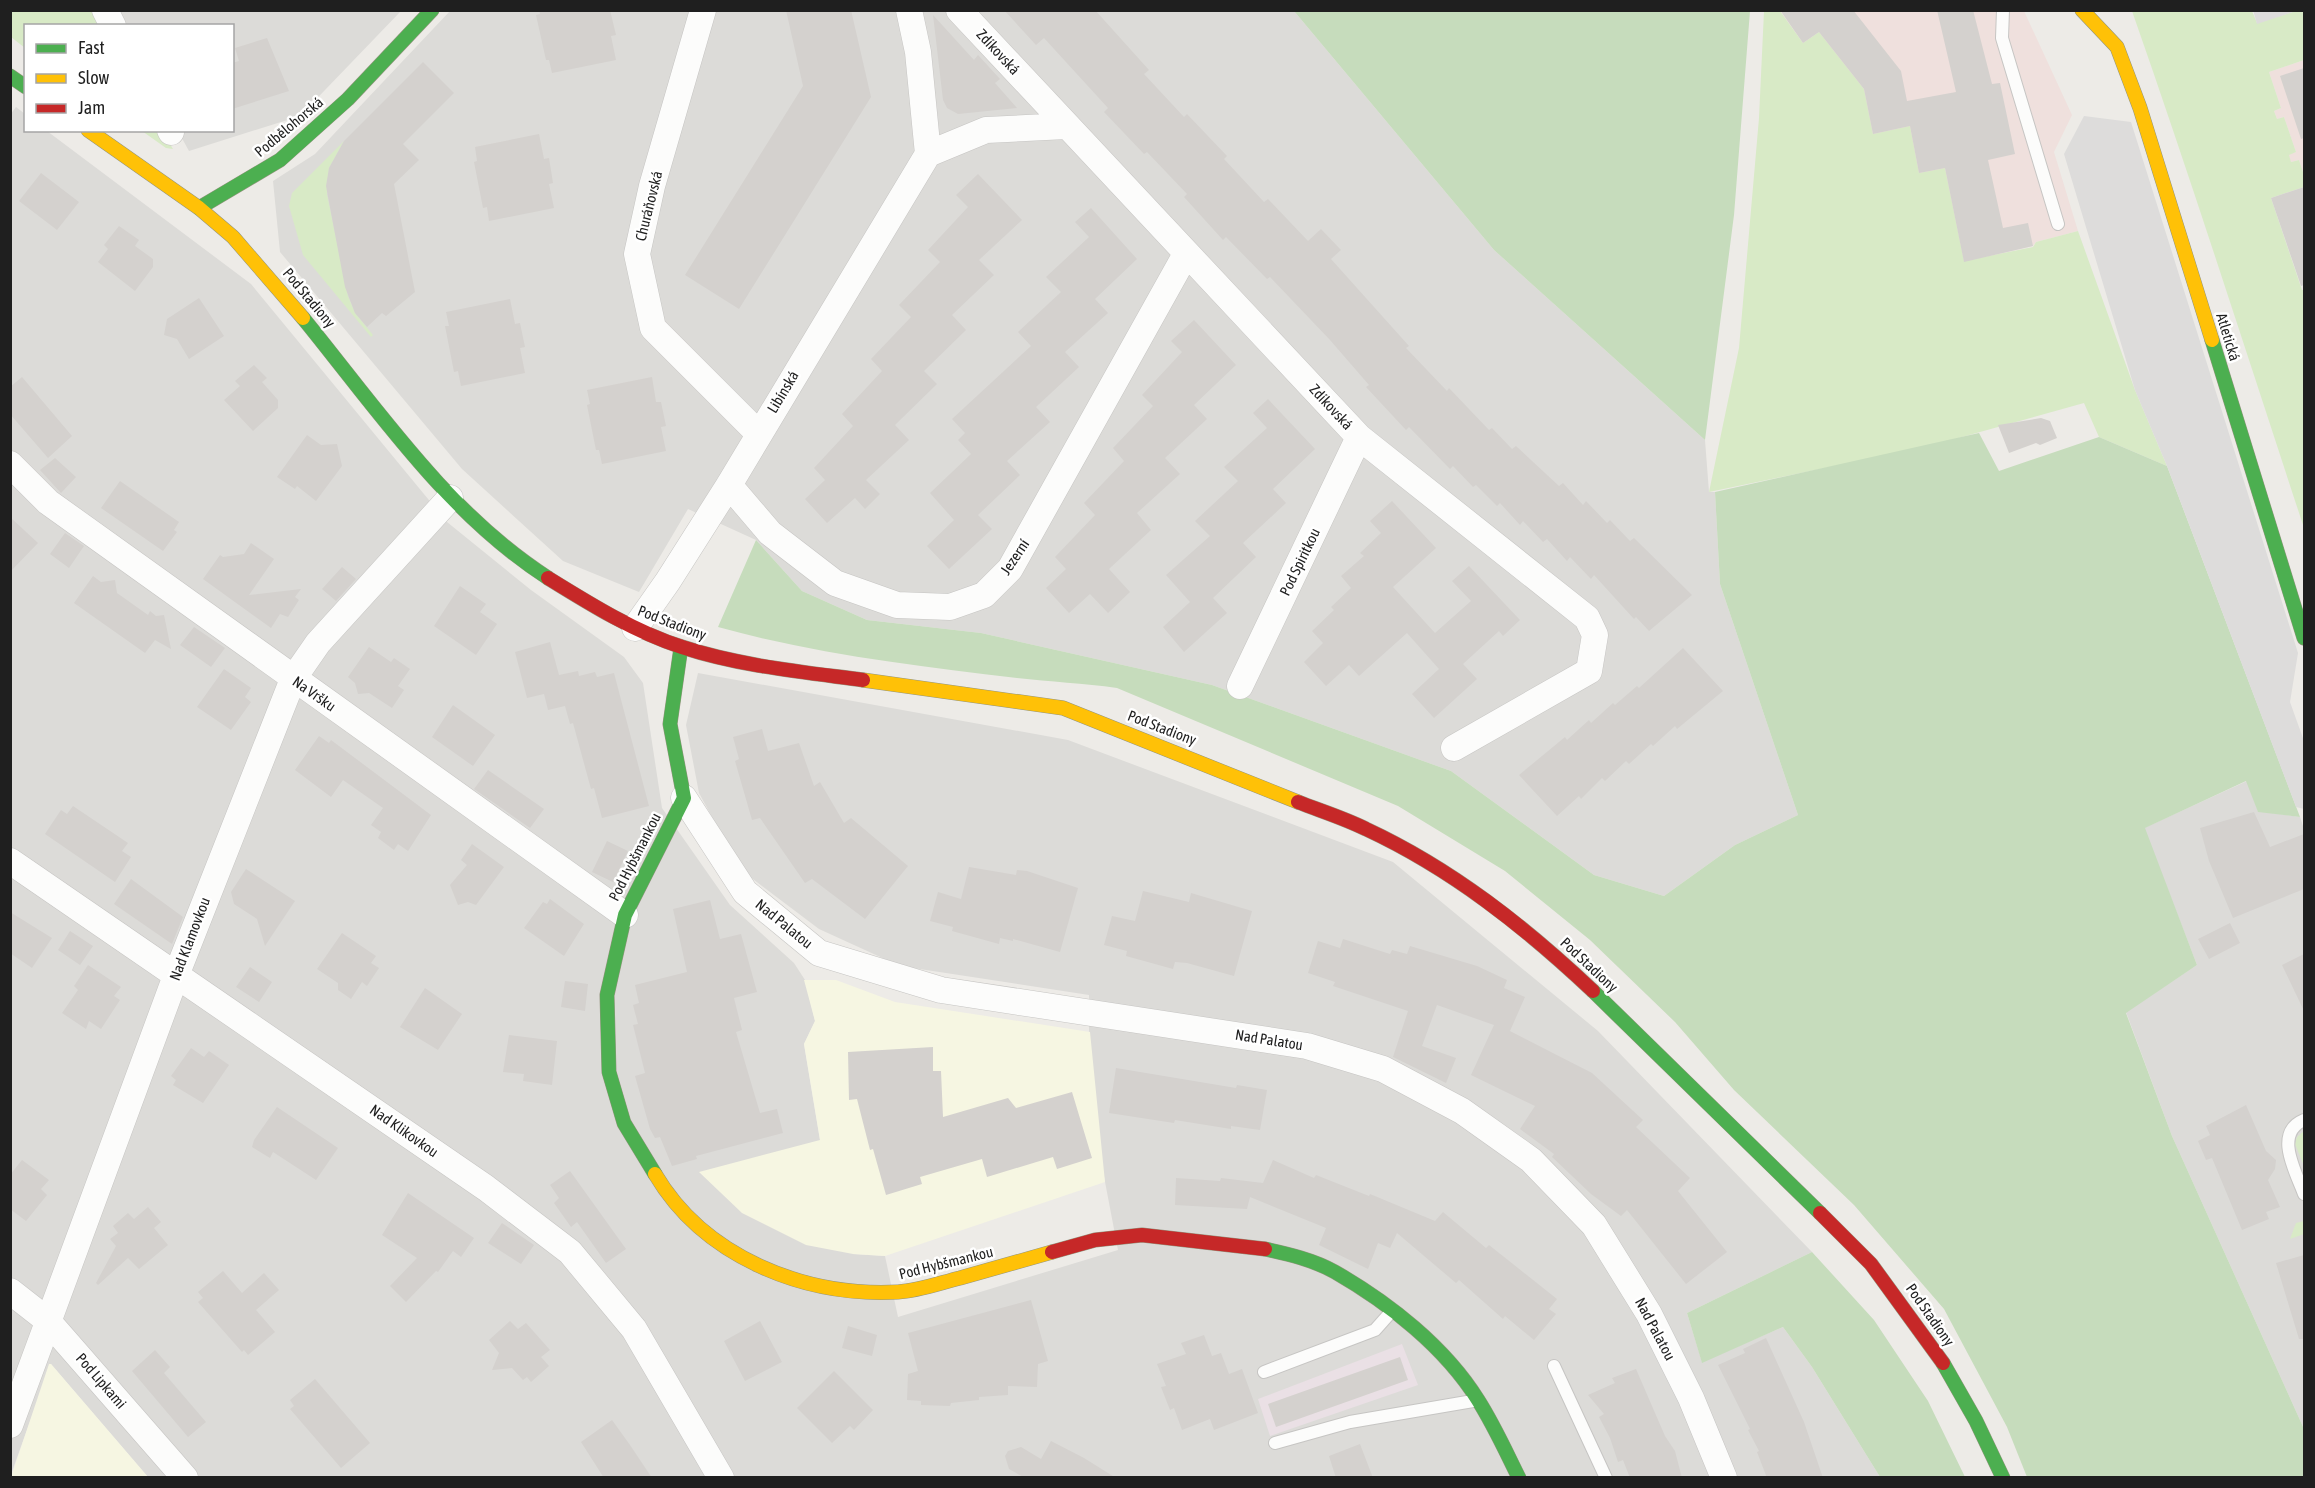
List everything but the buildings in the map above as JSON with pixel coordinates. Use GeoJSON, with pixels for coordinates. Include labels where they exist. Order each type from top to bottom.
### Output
{"type":"FeatureCollection","features":[{"type":"Feature","properties":{"kind":"street"},"geometry":{"type":"LineString","coordinates":[[105,10],[112,24]]}},
{"type":"Feature","properties":{"kind":"street","name":"Podbělohorská"},"geometry":{"type":"LineString","coordinates":[[200,208],[280,160],[348,99],[432,10]]}},
{"type":"Feature","properties":{"kind":"street","name":"Churáňovská"},"geometry":{"type":"LineString","coordinates":[[703,10],[652,186],[637,254],[653,328],[759,434]]}},
{"type":"Feature","properties":{"kind":"street"},"geometry":{"type":"LineString","coordinates":[[909,10],[918,52],[928,154],[986,130],[1066,126]]}},
{"type":"Feature","properties":{"kind":"street","name":"Zdíkovská"},"geometry":{"type":"LineString","coordinates":[[959,10],[1359,437],[1587,618],[1595,635],[1589,671],[1454,748]]}},
{"type":"Feature","properties":{"kind":"street"},"geometry":{"type":"LineString","coordinates":[[2082,10],[2117,47]]}},
{"type":"Feature","properties":{"kind":"street","name":"Atletická"},"geometry":{"type":"LineString","coordinates":[[2117,47],[2140,108],[2304,638]]}},
{"type":"Feature","properties":{"kind":"street"},"geometry":{"type":"LineString","coordinates":[[10,76],[24,86]]}},
{"type":"Feature","properties":{"kind":"street"},"geometry":{"type":"LineString","coordinates":[[91,132],[200,208]]}},
{"type":"Feature","properties":{"kind":"street","name":"Libínská"},"geometry":{"type":"LineString","coordinates":[[635,628],[729,485],[928,154]]}},
{"type":"Feature","properties":{"kind":"street","name":"Pod Stadiony"},"geometry":{"type":"LineString","coordinates":[[200,208],[261,267],[450,498],[522,561],[577,596],[635,628],[681,647],[812,673],[1063,708],[1367,829],[1440,868],[1505,913],[1557,957],[1847,1239],[1902,1302],[1959,1387],[2003,1478]]}},
{"type":"Feature","properties":{"kind":"street","name":"Jezerní"},"geometry":{"type":"LineString","coordinates":[[729,485],[770,533],[835,583],[897,605],[950,607],[984,595],[1010,569],[1186,254]]}},
{"type":"Feature","properties":{"kind":"street","name":"Pod Spiritkou"},"geometry":{"type":"LineString","coordinates":[[1240,686],[1359,437]]}},
{"type":"Feature","properties":{"kind":"street","name":"Na Vršku"},"geometry":{"type":"LineString","coordinates":[[10,464],[48,502],[625,915]]}},
{"type":"Feature","properties":{"kind":"street","name":"Nad Klamovkou"},"geometry":{"type":"LineString","coordinates":[[10,1425],[177,973],[293,679],[318,643],[450,498]]}},
{"type":"Feature","properties":{"kind":"street"},"geometry":{"type":"LineString","coordinates":[[681,647],[670,724],[684,798]]}},
{"type":"Feature","properties":{"kind":"street","name":"Pod Hybšmankou"},"geometry":{"type":"LineString","coordinates":[[684,798],[625,915],[607,995],[609,1072],[624,1123],[660,1184],[696,1225],[739,1256],[786,1278],[851,1291],[899,1292],[934,1285],[1095,1240],[1142,1235],[1249,1245],[1295,1256],[1334,1271],[1393,1311],[1445,1357],[1478,1400],[1518,1477]]}},
{"type":"Feature","properties":{"kind":"street","name":"Nad Palatou"},"geometry":{"type":"LineString","coordinates":[[684,798],[745,892],[819,953],[941,990],[1307,1046],[1383,1069],[1462,1112],[1531,1160],[1594,1225],[1649,1314],[1691,1398],[1724,1478]]}},
{"type":"Feature","properties":{"kind":"street","name":"Nad Klikovkou"},"geometry":{"type":"LineString","coordinates":[[10,861],[177,973],[486,1188],[570,1252],[634,1329],[721,1478]]}},
{"type":"Feature","properties":{"kind":"street","name":"Pod Lipkami"},"geometry":{"type":"LineString","coordinates":[[10,1291],[47,1320],[185,1478]]}},
{"type":"Feature","properties":{"kind":"lane"},"geometry":{"type":"LineString","coordinates":[[2004,10],[2002,38],[2058,224]]}},
{"type":"Feature","properties":{"kind":"lane"},"geometry":{"type":"LineString","coordinates":[[2110,22],[2117,47]]}},
{"type":"Feature","properties":{"kind":"lane"},"geometry":{"type":"LineString","coordinates":[[2304,1120],[2291,1131],[2287,1149],[2304,1194]]}},
{"type":"Feature","properties":{"kind":"lane"},"geometry":{"type":"LineString","coordinates":[[1264,1372],[1375,1330],[1393,1311]]}},
{"type":"Feature","properties":{"kind":"lane"},"geometry":{"type":"LineString","coordinates":[[1554,1366],[1606,1478]]}},
{"type":"Feature","properties":{"kind":"lane"},"geometry":{"type":"LineString","coordinates":[[1275,1443],[1350,1422],[1478,1400]]}},
{"type":"Feature","properties":{"kind":"shaded area"},"geometry":{"type":"Polygon","coordinates":[[[2253,10],[2296,10],[2296,11],[2257,24],[2253,10]]]}},
{"type":"Feature","properties":{"kind":"shaded area"},"geometry":{"type":"Polygon","coordinates":[[[114,11],[401,11],[300,116],[189,151],[179,132],[234,132],[234,24],[121,24],[114,11]]]}},
{"type":"Feature","properties":{"kind":"shaded area"},"geometry":{"type":"Polygon","coordinates":[[[450,11],[1294,11],[1494,250],[1705,440],[1709,492],[1715,492],[1720,584],[1798,815],[1735,845],[1664,896],[1594,875],[1451,771],[1212,685],[981,633],[867,620],[802,591],[756,540],[688,509],[639,592],[563,561],[462,469],[280,252],[273,181],[315,154],[450,11]]]}},
{"type":"Feature","properties":{"kind":"shaded area"},"geometry":{"type":"Polygon","coordinates":[[[1780,11],[2024,11],[2072,115],[2054,152],[2078,231],[2036,242],[2033,246],[1964,262],[1919,173],[1873,134],[1819,32],[1803,43],[1780,11]]]}},
{"type":"Feature","properties":{"kind":"shaded area"},"geometry":{"type":"Polygon","coordinates":[[[2304,60],[2304,175],[2299,160],[2291,162],[2288,154],[2296,152],[2284,117],[2277,119],[2274,111],[2281,108],[2269,72],[2304,60]]]}},
{"type":"Feature","properties":{"kind":"shaded area"},"geometry":{"type":"Polygon","coordinates":[[[16,107],[24,113],[24,132],[48,132],[251,284],[447,522],[531,590],[624,657],[643,683],[662,808],[730,905],[794,963],[805,980],[815,1021],[804,1044],[820,1140],[853,1254],[885,1256],[898,1317],[1118,1250],[1102,1166],[1089,1031],[1089,995],[900,966],[819,929],[741,870],[699,793],[686,725],[698,673],[1068,740],[1393,862],[1598,1031],[1812,1252],[1687,1313],[1702,1362],[1783,1327],[1812,1367],[1880,1477],[148,1477],[51,1364],[11,1474],[10,115],[16,107]]]}},
{"type":"Feature","properties":{"kind":"shaded area"},"geometry":{"type":"Polygon","coordinates":[[[2084,116],[2131,122],[2298,653],[2290,702],[2304,741],[2304,809],[2296,807],[2167,466],[2135,390],[2064,154],[2084,116]]]}},
{"type":"Feature","properties":{"kind":"shaded area"},"geometry":{"type":"Polygon","coordinates":[[[2247,781],[2258,811],[2300,817],[2304,829],[2304,1429],[2172,1136],[2126,1012],[2197,965],[2144,828],[2247,781]]]}},
{"type":"Feature","properties":{"kind":"shaded area"},"geometry":{"type":"Polygon","coordinates":[[[804,980],[836,980],[895,1002],[1090,1032],[1105,1182],[885,1256],[853,1254],[806,1245],[742,1213],[699,1172],[820,1140],[804,1044],[815,1021],[804,980]]]}},
{"type":"Feature","properties":{"kind":"shaded area"},"geometry":{"type":"Polygon","coordinates":[[[1402,1344],[1418,1385],[1270,1436],[1258,1399],[1402,1344]]]}},
{"type":"Feature","properties":{"kind":"shaded area"},"geometry":{"type":"Polygon","coordinates":[[[49,1364],[51,1364],[148,1477],[11,1477],[49,1364]]]}},
{"type":"Feature","properties":{"kind":"green space"},"geometry":{"type":"Polygon","coordinates":[[[11,11],[91,11],[98,24],[24,24],[24,47],[11,37],[11,11]]]}},
{"type":"Feature","properties":{"kind":"green space"},"geometry":{"type":"Polygon","coordinates":[[[1294,11],[1750,11],[1734,215],[1705,440],[1494,250],[1294,11]]]}},
{"type":"Feature","properties":{"kind":"green space"},"geometry":{"type":"Polygon","coordinates":[[[1764,11],[1780,11],[1803,43],[1819,32],[1864,89],[1873,134],[1910,126],[1919,173],[1945,168],[1964,261],[2033,247],[2036,242],[2078,231],[2135,390],[2167,466],[2099,437],[2084,403],[1926,447],[1709,492],[1739,348],[1759,118],[1764,11]]]}},
{"type":"Feature","properties":{"kind":"green space"},"geometry":{"type":"Polygon","coordinates":[[[2132,11],[2252,11],[2257,23],[2296,11],[2304,11],[2304,60],[2269,72],[2281,108],[2274,111],[2277,119],[2284,117],[2296,152],[2289,155],[2291,162],[2299,160],[2304,175],[2304,187],[2271,198],[2302,290],[2304,290],[2304,528],[2198,204],[2132,11]]]}},
{"type":"Feature","properties":{"kind":"green space"},"geometry":{"type":"Polygon","coordinates":[[[143,132],[163,132],[173,149],[166,148],[143,132]]]}},
{"type":"Feature","properties":{"kind":"green space"},"geometry":{"type":"Polygon","coordinates":[[[344,141],[329,168],[327,194],[348,296],[355,313],[373,335],[371,337],[303,255],[289,206],[292,193],[344,141]]]}},
{"type":"Feature","properties":{"kind":"green space"},"geometry":{"type":"Polygon","coordinates":[[[1979,433],[1999,471],[2099,437],[2167,466],[2300,817],[2258,812],[2246,781],[2145,828],[2197,965],[2126,1013],[2172,1136],[2304,1429],[2304,1477],[2027,1477],[2007,1427],[1944,1309],[1854,1205],[1734,1090],[1675,1022],[1590,940],[1505,871],[1398,806],[1117,688],[1017,678],[866,658],[792,645],[718,627],[756,540],[802,591],[867,620],[981,633],[1212,685],[1451,771],[1594,875],[1664,896],[1735,845],[1798,815],[1720,584],[1715,492],[1979,433]]]}},
{"type":"Feature","properties":{"kind":"green space"},"geometry":{"type":"Polygon","coordinates":[[[2304,1131],[2304,1166],[2295,1144],[2297,1137],[2304,1131]]]}},
{"type":"Feature","properties":{"kind":"green space"},"geometry":{"type":"Polygon","coordinates":[[[2304,1221],[2304,1234],[2290,1239],[2296,1223],[2304,1221]]]}},
{"type":"Feature","properties":{"kind":"green space"},"geometry":{"type":"Polygon","coordinates":[[[1812,1252],[1874,1320],[1928,1401],[1965,1477],[1880,1477],[1812,1367],[1783,1327],[1702,1363],[1687,1313],[1812,1252]]]}},
{"type":"Feature","properties":{"kind":"traffic: fast"},"geometry":{"type":"LineString","coordinates":[[199,208],[280,160],[348,99],[432,10]]}},
{"type":"Feature","properties":{"kind":"traffic: fast"},"geometry":{"type":"LineString","coordinates":[[10,76],[24,86]]}},
{"type":"Feature","properties":{"kind":"traffic: fast"},"geometry":{"type":"LineString","coordinates":[[303,318],[387,424],[446,491],[478,523],[548,578]]}},
{"type":"Feature","properties":{"kind":"traffic: fast"},"geometry":{"type":"LineString","coordinates":[[2212,340],[2304,638]]}},
{"type":"Feature","properties":{"kind":"traffic: fast"},"geometry":{"type":"LineString","coordinates":[[655,1174],[624,1123],[609,1072],[607,995],[625,915],[684,798],[670,724],[681,647]]}},
{"type":"Feature","properties":{"kind":"traffic: fast"},"geometry":{"type":"LineString","coordinates":[[1593,991],[1820,1213]]}},
{"type":"Feature","properties":{"kind":"traffic: fast"},"geometry":{"type":"LineString","coordinates":[[1265,1249],[1292,1255],[1335,1272],[1395,1312],[1432,1344],[1465,1381],[1478,1400],[1519,1478]]}},
{"type":"Feature","properties":{"kind":"traffic: fast"},"geometry":{"type":"LineString","coordinates":[[1943,1363],[1976,1421],[2003,1478]]}},
{"type":"Feature","properties":{"kind":"traffic: slow"},"geometry":{"type":"LineString","coordinates":[[2082,10],[2117,47],[2140,108],[2212,340]]}},
{"type":"Feature","properties":{"kind":"traffic: slow"},"geometry":{"type":"LineString","coordinates":[[91,132],[199,208],[233,237],[303,318]]}},
{"type":"Feature","properties":{"kind":"traffic: slow"},"geometry":{"type":"LineString","coordinates":[[863,680],[1063,708],[1298,802]]}},
{"type":"Feature","properties":{"kind":"traffic: slow"},"geometry":{"type":"LineString","coordinates":[[655,1174],[676,1203],[700,1228],[729,1249],[760,1266],[793,1279],[827,1287],[863,1292],[906,1291],[1052,1252]]}},
{"type":"Feature","properties":{"kind":"traffic: jam"},"geometry":{"type":"LineString","coordinates":[[548,578],[630,625],[682,647],[749,664],[863,680]]}},
{"type":"Feature","properties":{"kind":"traffic: jam"},"geometry":{"type":"LineString","coordinates":[[1298,802],[1366,829],[1398,845],[1458,881],[1514,922],[1593,991]]}},
{"type":"Feature","properties":{"kind":"traffic: jam"},"geometry":{"type":"LineString","coordinates":[[1820,1213],[1871,1264],[1943,1363]]}},
{"type":"Feature","properties":{"kind":"traffic: jam"},"geometry":{"type":"LineString","coordinates":[[1052,1252],[1095,1240],[1142,1235],[1265,1249]]}}]}
